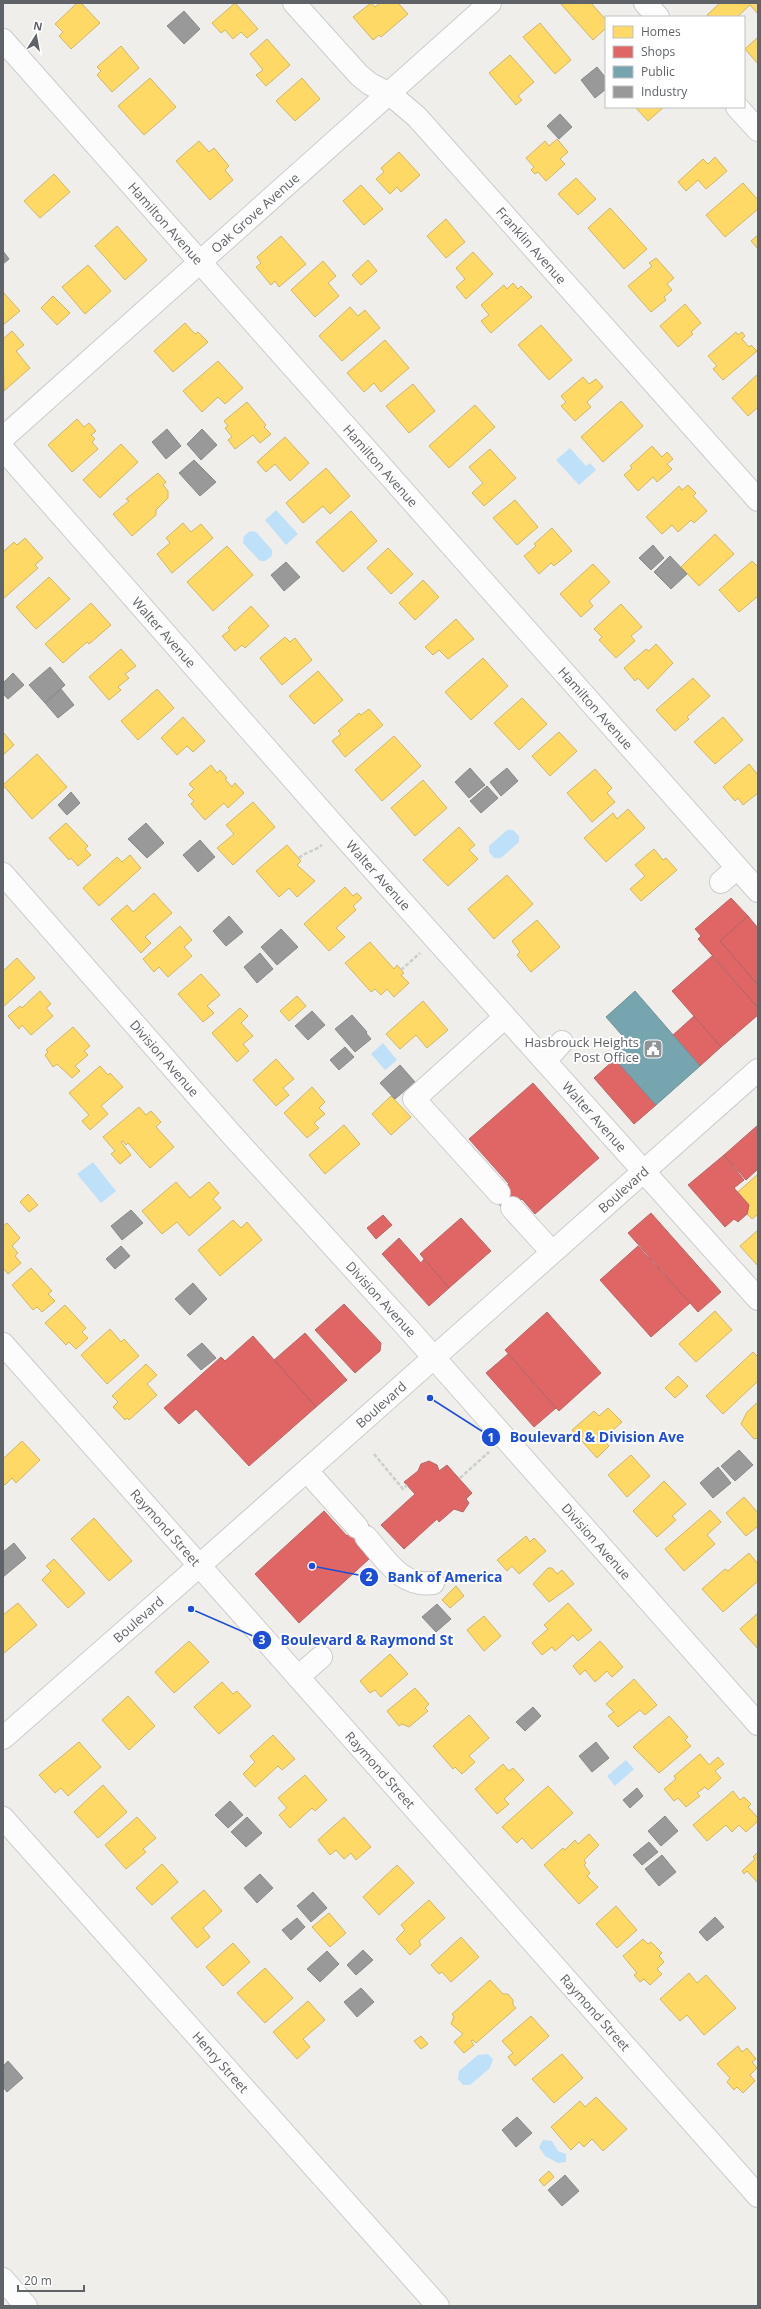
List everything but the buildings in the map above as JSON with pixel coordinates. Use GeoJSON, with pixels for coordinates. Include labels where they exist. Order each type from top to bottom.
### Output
{"type":"FeatureCollection","features":[{"type":"Feature","properties":{"kind":"street","name":"Franklin Avenue"},"geometry":{"type":"LineString","coordinates":[[294,3],[359,75],[370,84],[390,94],[417,117],[489,196],[758,500]]}},
{"type":"Feature","properties":{"kind":"street","name":"Oak Grove Avenue"},"geometry":{"type":"LineString","coordinates":[[3,438],[200,261],[390,94],[490,3]]}},
{"type":"Feature","properties":{"kind":"street"},"geometry":{"type":"LineString","coordinates":[[645,3],[657,16]]}},
{"type":"Feature","properties":{"kind":"street","name":"Hamilton Avenue"},"geometry":{"type":"LineString","coordinates":[[3,40],[758,891]]}},
{"type":"Feature","properties":{"kind":"street"},"geometry":{"type":"LineString","coordinates":[[738,108],[758,130]]}},
{"type":"Feature","properties":{"kind":"street","name":"Walter Avenue"},"geometry":{"type":"LineString","coordinates":[[3,449],[505,1017],[758,1299]]}},
{"type":"Feature","properties":{"kind":"street"},"geometry":{"type":"LineString","coordinates":[[721,882],[737,868]]}},
{"type":"Feature","properties":{"kind":"street","name":"Division Avenue"},"geometry":{"type":"LineString","coordinates":[[3,874],[231,1134],[433,1357],[758,1724]]}},
{"type":"Feature","properties":{"kind":"street"},"geometry":{"type":"LineString","coordinates":[[505,1017],[414,1099],[552,1252]]}},
{"type":"Feature","properties":{"kind":"street"},"geometry":{"type":"LineString","coordinates":[[545,1061],[562,1042]]}},
{"type":"Feature","properties":{"kind":"street","name":"Boulevard"},"geometry":{"type":"LineString","coordinates":[[3,1738],[758,1070]]}},
{"type":"Feature","properties":{"kind":"street","name":"Raymond Street"},"geometry":{"type":"LineString","coordinates":[[3,1344],[758,2196]]}},
{"type":"Feature","properties":{"kind":"street"},"geometry":{"type":"LineString","coordinates":[[306,1471],[401,1576],[421,1584],[433,1583]]}},
{"type":"Feature","properties":{"kind":"street"},"geometry":{"type":"LineString","coordinates":[[298,1678],[321,1657]]}},
{"type":"Feature","properties":{"kind":"street","name":"Henry Street"},"geometry":{"type":"LineString","coordinates":[[3,1818],[438,2306]]}},
{"type":"Feature","properties":{"kind":"street"},"geometry":{"type":"LineString","coordinates":[[3,2279],[26,2306]]}},
{"type":"Feature","properties":{"kind":"path"},"geometry":{"type":"LineString","coordinates":[[299,858],[312,852],[326,842]]}},
{"type":"Feature","properties":{"kind":"path"},"geometry":{"type":"LineString","coordinates":[[401,970],[422,951]]}},
{"type":"Feature","properties":{"kind":"path"},"geometry":{"type":"LineString","coordinates":[[460,1478],[504,1438]]}},
{"type":"Feature","properties":{"kind":"path"},"geometry":{"type":"LineString","coordinates":[[374,1454],[404,1489],[407,1485]]}},
{"type":"Feature","properties":{"kind":"water"},"geometry":{"type":"Polygon","coordinates":[[[570,448],[586,466],[590,463],[596,470],[579,485],[556,460],[570,448]]]}},
{"type":"Feature","properties":{"kind":"water"},"geometry":{"type":"Polygon","coordinates":[[[276,510],[298,534],[286,545],[265,520],[276,510]]]}},
{"type":"Feature","properties":{"kind":"water"},"geometry":{"type":"Polygon","coordinates":[[[250,531],[256,532],[272,550],[272,556],[265,561],[260,561],[243,543],[244,536],[250,531]]]}},
{"type":"Feature","properties":{"kind":"water"},"geometry":{"type":"Polygon","coordinates":[[[507,830],[513,830],[519,836],[519,842],[501,858],[494,858],[489,852],[489,846],[507,830]]]}},
{"type":"Feature","properties":{"kind":"water"},"geometry":{"type":"Polygon","coordinates":[[[383,1043],[397,1060],[385,1070],[371,1054],[383,1043]]]}},
{"type":"Feature","properties":{"kind":"water"},"geometry":{"type":"Polygon","coordinates":[[[93,1162],[116,1191],[101,1203],[77,1174],[93,1162]]]}},
{"type":"Feature","properties":{"kind":"water"},"geometry":{"type":"Polygon","coordinates":[[[626,1760],[634,1769],[615,1786],[607,1776],[626,1760]]]}},
{"type":"Feature","properties":{"kind":"water"},"geometry":{"type":"Polygon","coordinates":[[[488,2054],[493,2059],[490,2068],[470,2085],[463,2085],[458,2079],[459,2071],[478,2055],[488,2054]]]}},
{"type":"Feature","properties":{"kind":"water"},"geometry":{"type":"Polygon","coordinates":[[[543,2140],[552,2141],[558,2151],[566,2154],[566,2162],[558,2163],[545,2156],[539,2147],[543,2140]]]}},
{"type":"Feature","properties":{"kind":"place","name":"Hasbrouck Heights Post Office"},"geometry":{"type":"Point","coordinates":[653,1049]}},
{"type":"Feature","properties":{"kind":"place","name":"Boulevard & Division Ave"},"geometry":{"type":"Point","coordinates":[430,1398]}},
{"type":"Feature","properties":{"kind":"place","name":"Bank of America"},"geometry":{"type":"Point","coordinates":[312,1566]}},
{"type":"Feature","properties":{"kind":"place","name":"Boulevard & Raymond St"},"geometry":{"type":"Point","coordinates":[191,1609]}}]}
